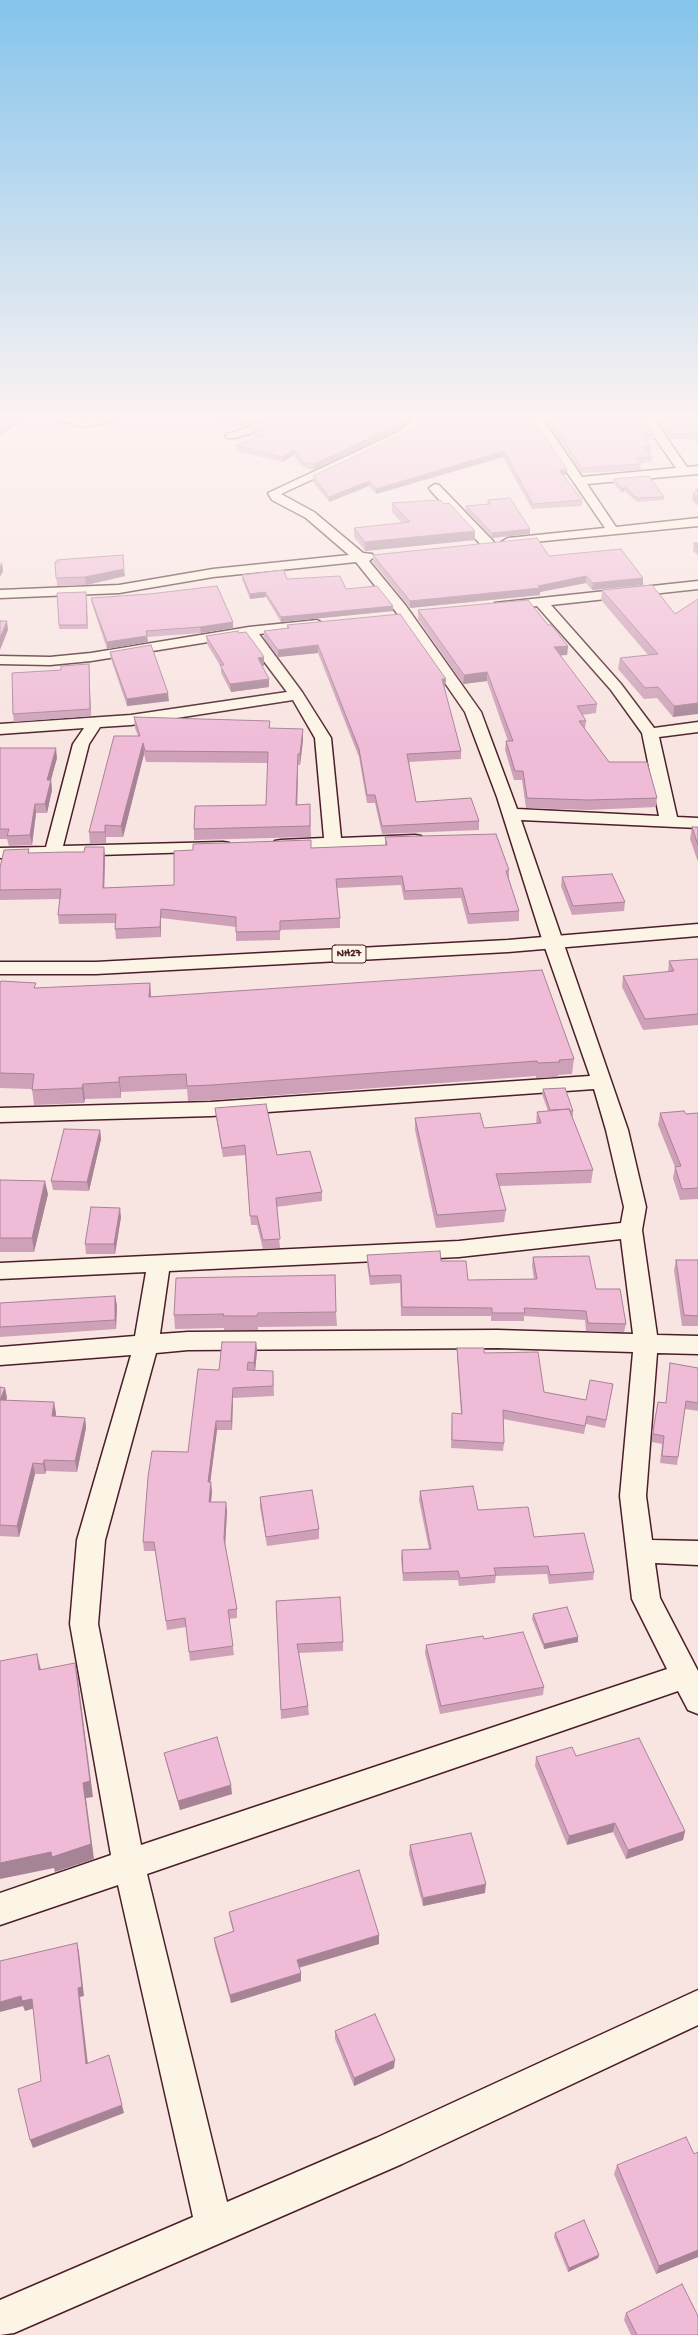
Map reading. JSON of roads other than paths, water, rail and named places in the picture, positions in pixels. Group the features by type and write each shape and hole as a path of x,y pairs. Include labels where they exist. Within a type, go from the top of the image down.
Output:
{"main road":[{"path":"0,1909 129,1865 692,1688 646,1599 633,1496 646,1343 631,1230 635,1207 617,1130 602,1082 552,942 510,835 511,814 473,712 405,615 359,557 324,527"},
{"path":"472,527 488,544"},
{"path":"610,527 613,531"},
{"path":"473,546 651,527"},
{"path":"0,594 120,589 213,573 381,555"},
{"path":"488,607 698,585"},
{"path":"540,602 616,687 650,733 669,821"},
{"path":"0,660 50,662 91,657 249,631 335,622"},
{"path":"249,631 297,695 323,738 333,843"},
{"path":"0,729 131,720 297,695"},
{"path":"53,852 81,744 95,723"},
{"path":"650,733 698,727"},
{"path":"511,814 698,823"},
{"path":"263,845 433,839"},
{"path":"0,853 240,846"},
{"name":"NH27","path":"0,968 96,968 552,942 698,930"},
{"path":"0,1116 211,1109 602,1082"},
{"path":"0,1271 159,1262 459,1249 631,1230"},
{"path":"159,1262 146,1344 91,1540 84,1624 129,1865 214,2226"},
{"path":"0,1356 188,1341 497,1339 698,1344"},
{"path":"640,1551 698,1553"},
{"path":"0,2319 389,2150 698,2008"}]}
